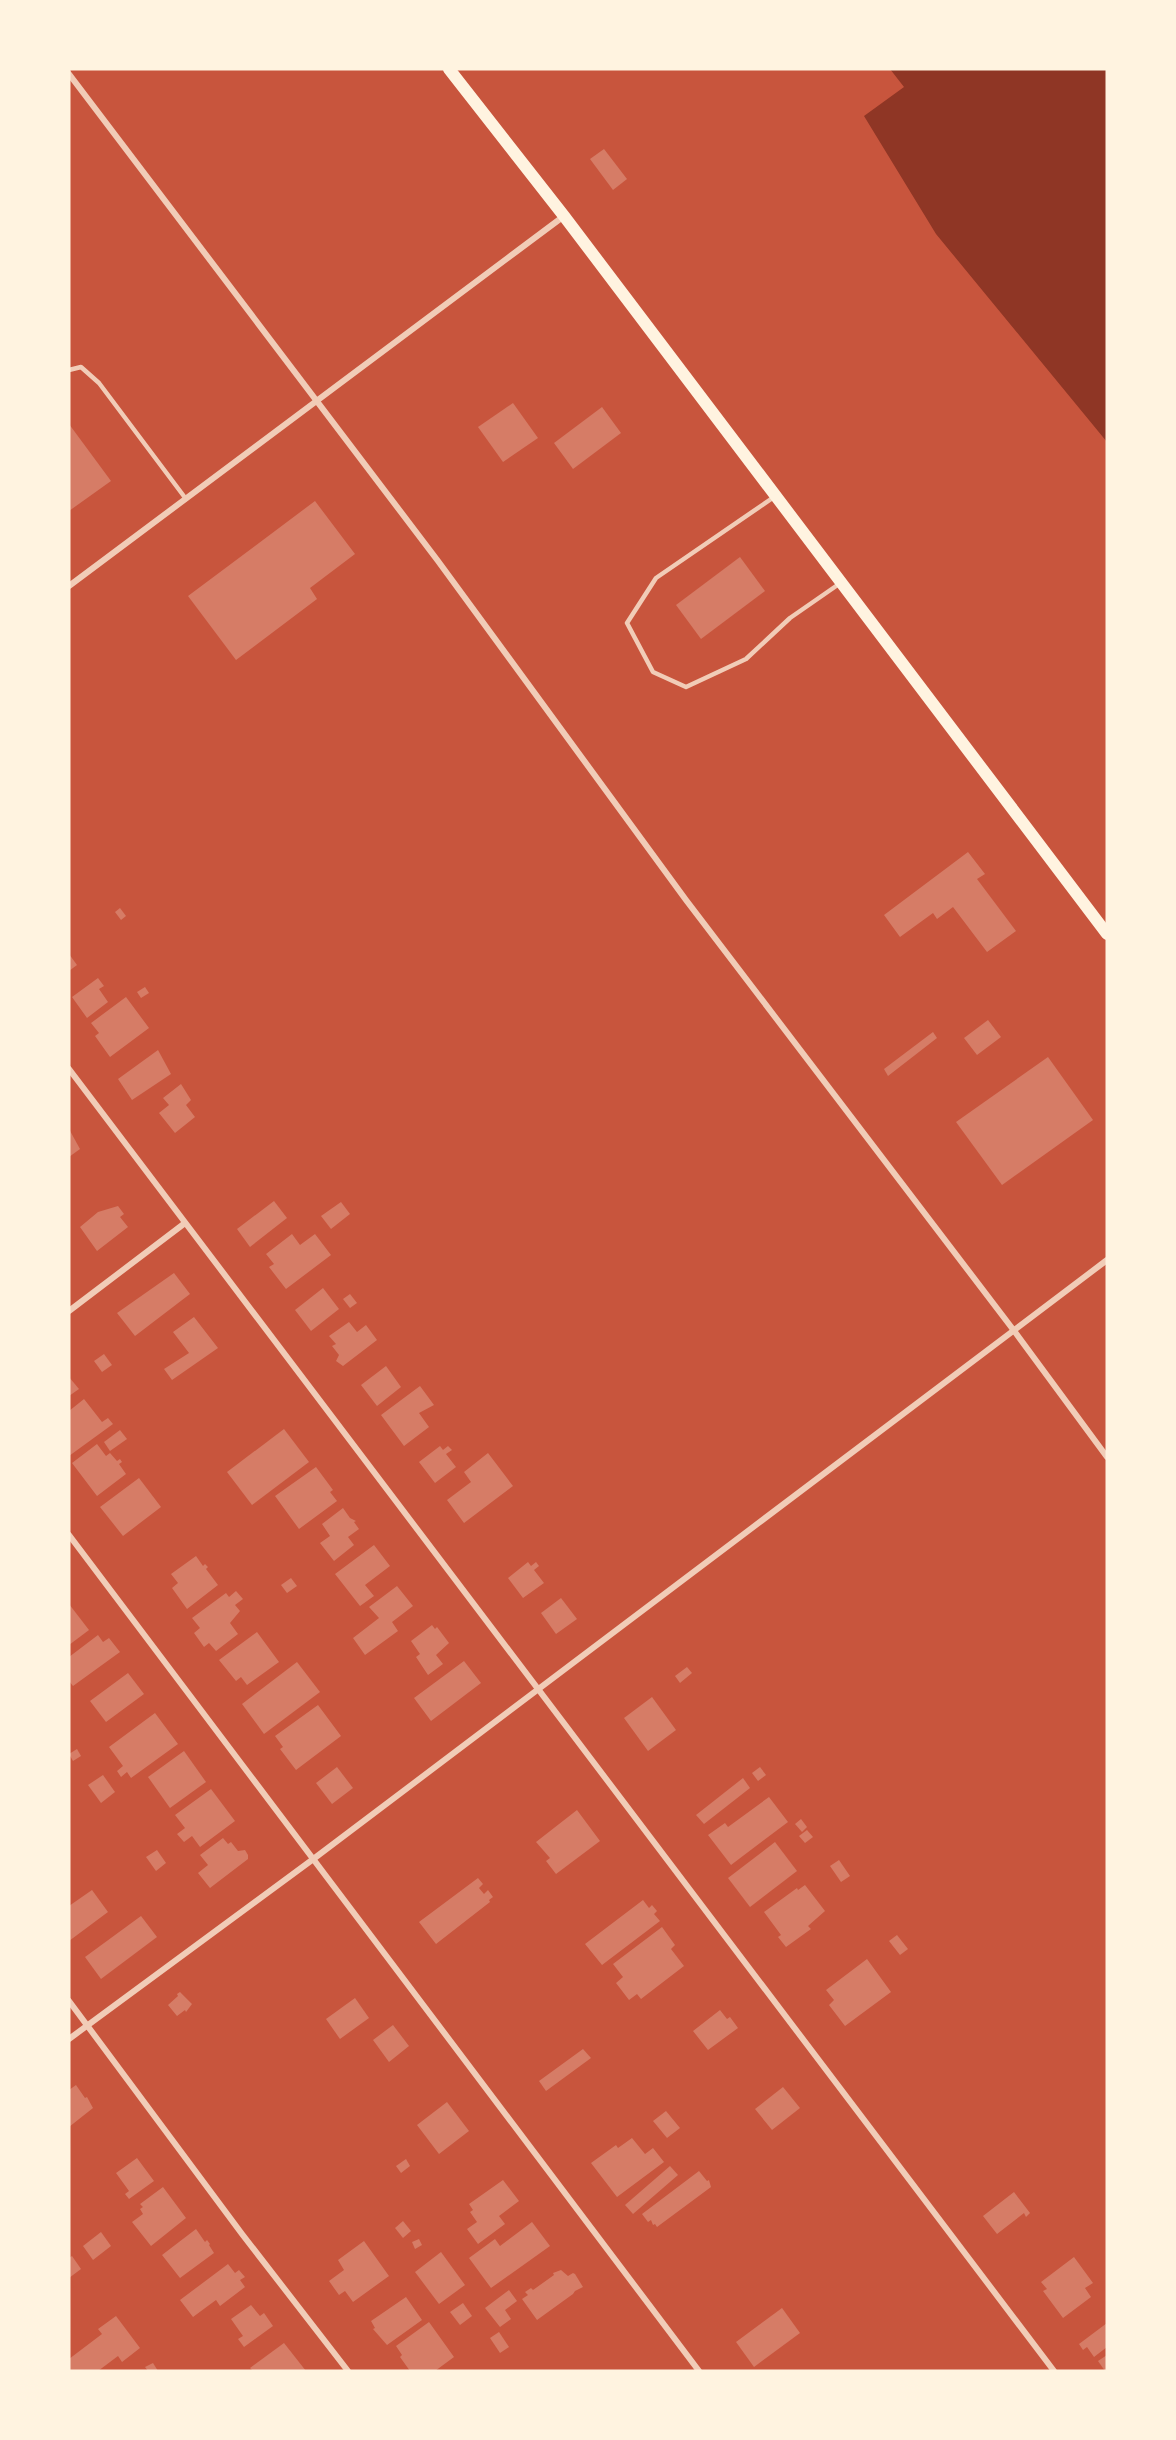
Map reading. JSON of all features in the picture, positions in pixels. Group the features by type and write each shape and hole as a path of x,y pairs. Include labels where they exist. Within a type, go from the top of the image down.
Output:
{"main road":[{"path":"449,69 564,216 1107,933"}],"street":[{"path":"69,74 315,402 438,561 686,900 1015,1332 1107,1457"},
{"path":"69,586 564,216"},
{"path":"69,1069 1054,2371"},
{"path":"69,1311 185,1223"},
{"path":"69,2038 312,1860 536,1689 1015,1332 1107,1260"},
{"path":"69,1535 699,2371"},
{"path":"69,2001 242,2234 348,2371"}],"lane":[{"path":"69,370 81,367 99,384 186,499"},
{"path":"776,496 656,578 627,623 653,672 686,687 746,659 790,618 841,582"}],"shaded area":[{"path":"890,69 1107,69 1107,442 936,234 864,116 904,87"}],"building":[{"path":"604,149 627,179 613,190 590,159"},
{"path":"513,403 538,438 503,462 478,427"},
{"path":"602,407 621,433 573,469 554,443"},
{"path":"69,424 111,481 69,511"},
{"path":"315,501 355,554 310,588 317,599 236,660 188,596"},
{"path":"740,557 765,591 701,639 676,605"},
{"path":"968,852 985,874 977,879 1016,931 987,952 953,907 937,919 933,913 900,937 884,915"},
{"path":"120,908 126,916 121,920 115,912"},
{"path":"69,954 77,965 69,971"},
{"path":"98,978 104,986 99,989 108,1002 87,1018 72,997"},
{"path":"145,987 149,993 141,998 137,992"},
{"path":"126,997 149,1028 110,1057 95,1036 99,1033 91,1023"},
{"path":"988,1020 1001,1037 977,1055 964,1038"},
{"path":"933,1032 937,1038 888,1076 884,1069"},
{"path":"158,1050 171,1074 132,1100 118,1079"},
{"path":"1048,1057 1093,1120 1002,1185 956,1122"},
{"path":"181,1084 191,1100 186,1105 195,1117 175,1133 159,1113 169,1105 163,1098"},
{"path":"69,1129 80,1149 69,1157"},
{"path":"274,1201 287,1218 250,1247 237,1229"},
{"path":"341,1202 350,1214 331,1229 321,1216"},
{"path":"118,1206 124,1214 120,1217 128,1227 97,1251 80,1227 98,1212"},
{"path":"292,1234 300,1245 315,1234 331,1255 286,1289 269,1267 274,1264 266,1254"},
{"path":"174,1273 190,1294 135,1336 117,1313"},
{"path":"323,1288 339,1309 311,1331 295,1310"},
{"path":"350,1294 357,1303 350,1308 343,1299"},
{"path":"194,1317 218,1348 172,1380 164,1369 189,1353 173,1332"},
{"path":"349,1322 357,1332 366,1325 377,1340 343,1366 336,1361 339,1355 332,1346 336,1344 329,1336"},
{"path":"104,1354 112,1365 102,1372 94,1361"},
{"path":"386,1366 401,1387 377,1406 361,1385"},
{"path":"69,1377 79,1389 69,1396"},
{"path":"420,1386 434,1405 419,1413 429,1427 404,1446 381,1415"},
{"path":"84,1399 102,1422 108,1418 113,1424 69,1456 69,1411"},
{"path":"284,1429 309,1462 252,1505 227,1472"},
{"path":"120,1430 127,1439 110,1451 104,1442"},
{"path":"97,1444 106,1456 110,1453 117,1461 120,1459 122,1462 119,1464 126,1474 97,1496 72,1463"},
{"path":"440,1446 443,1450 448,1446 452,1450 446,1454 456,1467 435,1483 419,1462"},
{"path":"488,1453 513,1486 464,1523 447,1500 471,1482 464,1472"},
{"path":"316,1467 333,1490 330,1492 337,1501 299,1529 275,1496"},
{"path":"139,1478 161,1507 123,1536 100,1507"},
{"path":"343,1508 350,1518 356,1521 354,1522 359,1529 348,1537 354,1545 334,1561 320,1543 330,1536 322,1524"},
{"path":"374,1545 390,1566 365,1585 374,1596 360,1606 335,1574"},
{"path":"196,1556 203,1566 205,1564 208,1567 206,1569 218,1585 187,1609 172,1588 178,1583 171,1574"},
{"path":"528,1562 531,1566 536,1562 539,1566 534,1570 544,1583 523,1598 508,1578"},
{"path":"291,1578 297,1586 287,1593 281,1585"},
{"path":"397,1586 413,1606 392,1622 398,1631 365,1655 353,1638 379,1618 369,1607"},
{"path":"236,1591 243,1599 235,1605 240,1611 230,1623 238,1634 216,1651 209,1643 204,1647 194,1633 200,1628 192,1618 226,1593 229,1597"},
{"path":"561,1598 577,1619 556,1634 541,1613"},
{"path":"69,1604 89,1630 69,1645"},
{"path":"432,1625 435,1629 437,1627 449,1643 436,1655 443,1664 428,1675 416,1657 420,1654 411,1641"},
{"path":"257,1632 279,1662 247,1685 241,1677 236,1681 219,1660"},
{"path":"98,1635 103,1642 109,1638 120,1652 73,1686 69,1681 69,1657"},
{"path":"464,1661 481,1683 431,1721 414,1698"},
{"path":"297,1662 320,1692 264,1734 242,1704"},
{"path":"687,1667 692,1673 680,1683 675,1676"},
{"path":"128,1673 144,1694 106,1722 90,1701"},
{"path":"652,1697 676,1730 648,1751 624,1718"},
{"path":"318,1705 341,1736 296,1770 280,1749 283,1747 275,1736"},
{"path":"155,1713 178,1744 131,1778 127,1772 121,1777 117,1771 123,1766 109,1747"},
{"path":"77,1749 81,1756 73,1761 69,1754"},
{"path":"184,1751 206,1782 170,1808 148,1777"},
{"path":"337,1767 353,1788 332,1804 316,1783"},
{"path":"760,1767 766,1775 758,1781 752,1773"},
{"path":"103,1775 115,1792 101,1803 88,1785"},
{"path":"743,1778 750,1788 704,1824 696,1815"},
{"path":"211,1789 235,1821 200,1847 192,1836 184,1842 177,1834 185,1828 175,1815"},
{"path":"769,1797 788,1822 731,1865 708,1835 725,1823 728,1827"},
{"path":"577,1810 600,1841 556,1874 546,1861 550,1858 536,1842"},
{"path":"801,1819 807,1827 802,1832 795,1824"},
{"path":"807,1830 813,1837 805,1843 799,1836"},
{"path":"223,1838 228,1844 231,1842 238,1851 245,1850 248,1859 210,1888 198,1873 208,1865 200,1855"},
{"path":"775,1842 797,1871 750,1907 728,1878"},
{"path":"157,1850 166,1863 156,1871 146,1857"},
{"path":"839,1860 850,1876 841,1882 830,1866"},
{"path":"478,1878 483,1884 479,1888 484,1894 488,1890 493,1897 489,1900 490,1902 436,1944 419,1922"},
{"path":"805,1885 825,1911 808,1926 811,1929 786,1947 778,1937 781,1935 764,1912 797,1888 798,1890"},
{"path":"92,1890 108,1912 69,1941 69,1906"},
{"path":"643,1900 649,1908 652,1905 657,1911 654,1914 660,1921 602,1965 585,1944"},
{"path":"141,1916 157,1937 101,1979 85,1957"},
{"path":"662,1927 675,1945 671,1949 684,1966 641,1999 637,1994 629,2000 616,1983 623,1977 613,1964"},
{"path":"897,1935 908,1949 900,1955 889,1941"},
{"path":"867,1959 891,1992 845,2026 829,2005 834,2000 826,1990"},
{"path":"180,1992 192,2004 186,2012 185,2010 177,2016 168,2005"},
{"path":"355,1998 369,2018 340,2039 326,2019"},
{"path":"720,2010 727,2019 730,2017 738,2028 708,2050 693,2031"},
{"path":"393,2025 409,2046 389,2062 373,2040"},
{"path":"583,2049 591,2058 546,2091 539,2081"},
{"path":"76,2085 93,2108 69,2127 69,2090"},
{"path":"783,2087 800,2108 772,2130 755,2109"},
{"path":"447,2102 469,2131 439,2154 417,2125"},
{"path":"666,2111 680,2128 667,2138 653,2121"},
{"path":"632,2138 645,2154 653,2148 664,2162 617,2197 591,2163 616,2145 618,2148"},
{"path":"137,2158 154,2181 129,2199 125,2194 129,2191 116,2173"},
{"path":"406,2159 410,2166 401,2173 396,2166"},
{"path":"670,2166 678,2175 633,2214 625,2205"},
{"path":"699,2171 707,2181 709,2180 711,2187 657,2227 651,2220 648,2222 642,2214"},
{"path":"503,2180 519,2201 499,2216 505,2224 478,2244 467,2229 477,2222 470,2212 473,2210 469,2204"},
{"path":"163,2187 186,2218 151,2246 132,2222 143,2214 140,2209 143,2207 140,2204"},
{"path":"1014,2192 1030,2213 1026,2217 1024,2213 997,2234 983,2216"},
{"path":"403,2221 411,2231 403,2238 395,2228"},
{"path":"532,2222 550,2246 491,2288 469,2258 495,2239 500,2246"},
{"path":"196,2229 205,2242 207,2240 210,2244 214,2253 180,2278 162,2255"},
{"path":"101,2232 111,2246 93,2260 83,2246"},
{"path":"419,2239 422,2245 415,2249 412,2242"},
{"path":"364,2241 389,2276 353,2302 345,2291 339,2295 329,2281 344,2270 338,2260"},
{"path":"441,2252 465,2285 439,2304 415,2272"},
{"path":"72,2256 81,2269 69,2278 69,2258"},
{"path":"1074,2257 1093,2283 1085,2288 1091,2297 1063,2318 1043,2291 1047,2289 1041,2282"},
{"path":"228,2264 235,2273 239,2270 245,2277 240,2280 245,2287 220,2306 216,2300 193,2317 180,2300"},
{"path":"561,2270 568,2276 575,2274 583,2287 537,2320 522,2299 528,2295 525,2292 531,2288 533,2290 554,2275 553,2273"},
{"path":"509,2290 517,2301 505,2310 511,2319 500,2327 485,2308"},
{"path":"406,2297 422,2320 387,2345 373,2329 375,2328 371,2321"},
{"path":"463,2303 472,2316 460,2325 450,2312"},
{"path":"251,2305 260,2316 264,2313 273,2326 244,2347 238,2339 243,2336 231,2319"},
{"path":"782,2308 800,2333 754,2367 736,2342"},
{"path":"116,2316 140,2348 122,2362 118,2356 98,2371 69,2371 69,2359 102,2334 98,2329"},
{"path":"429,2322 454,2357 435,2371 410,2371 400,2357 402,2355 396,2346"},
{"path":"1107,2323 1107,2347 1094,2357 1087,2347 1083,2350 1079,2344"},
{"path":"499,2332 509,2347 500,2353 490,2338"},
{"path":"284,2343 306,2371 253,2371 250,2368"},
{"path":"1107,2355 1107,2371 1105,2371 1098,2361"},
{"path":"153,2363 158,2371 148,2371 145,2367"}]}
